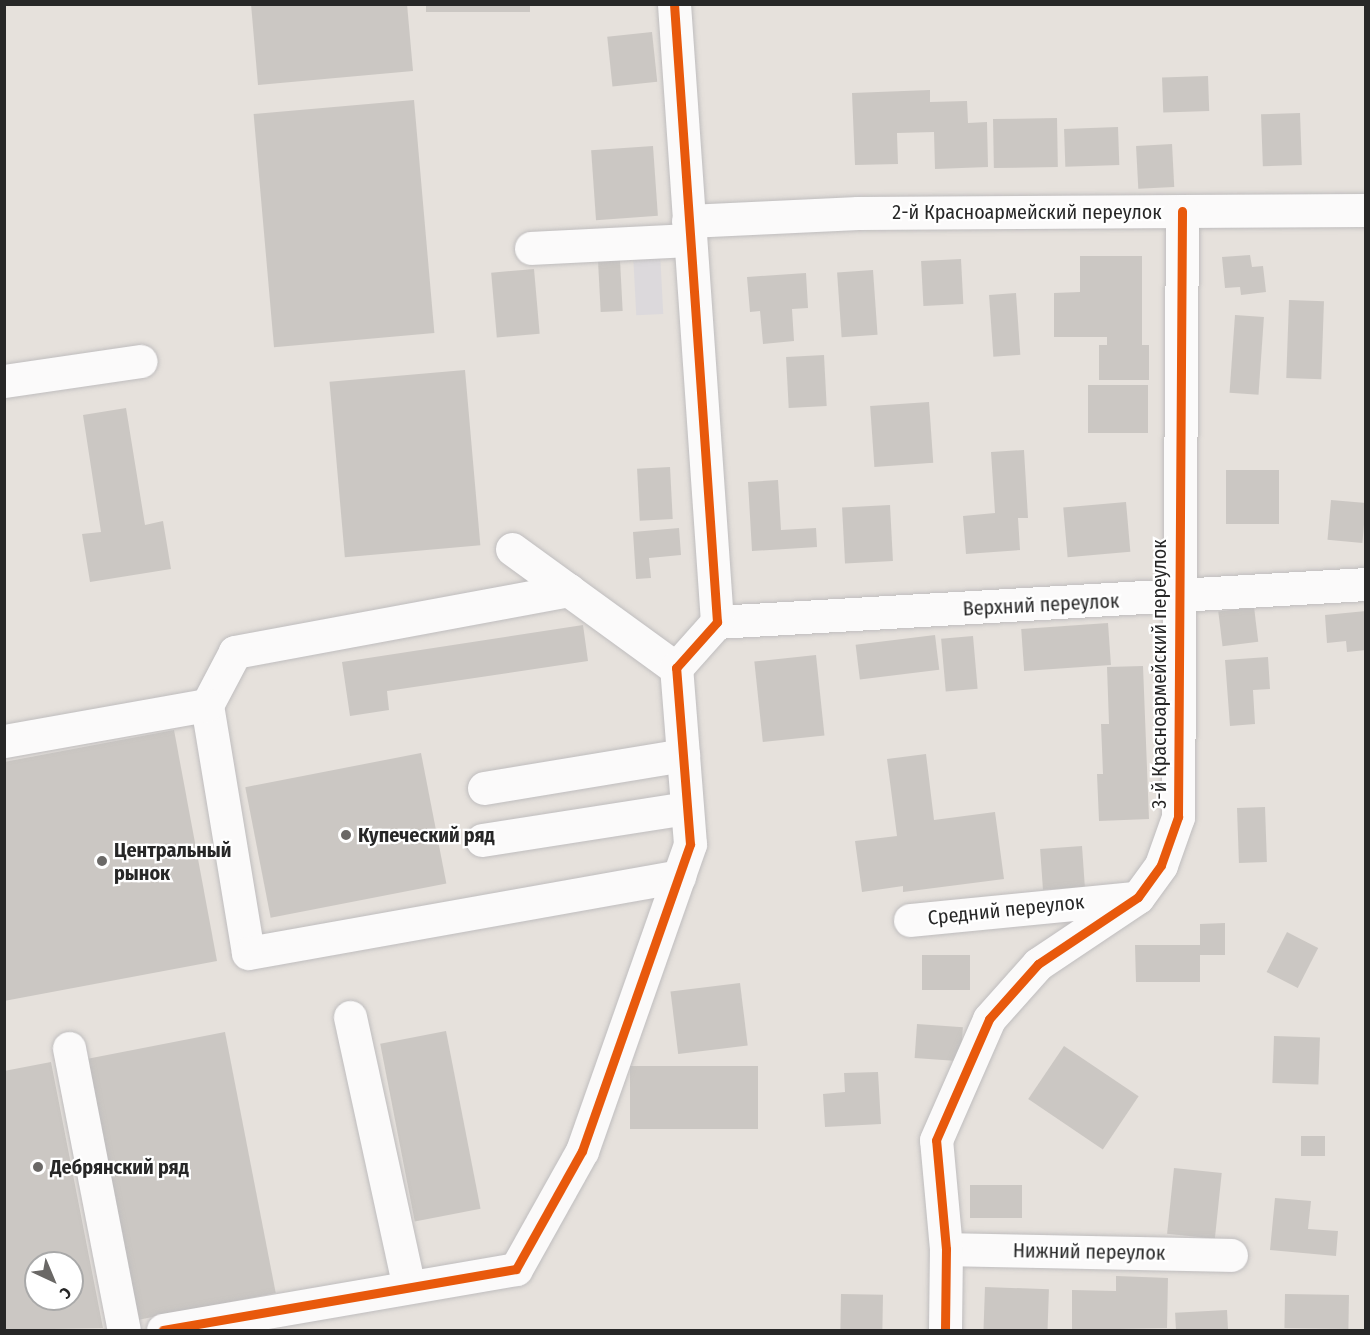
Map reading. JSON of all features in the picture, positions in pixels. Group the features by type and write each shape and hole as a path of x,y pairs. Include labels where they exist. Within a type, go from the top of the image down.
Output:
{"street":[{"path":"163,1330 516,1269 582,1150 690,844 676,668 717,622 674,4"},
{"name":"2-й Красноармейский переулок","path":"531,249 858,213 1365,210"},
{"name":"3-й Красноармейский переулок","path":"945,1330 946,1249 936,1140 989,1019 1038,964 1138,897 1161,865 1178,817 1176,598 1182,211"},
{"path":"4,381 141,361"},
{"path":"512,549 676,668"},
{"name":"Верхний переулок","path":"717,622 1176,598 1365,584"},
{"path":"569,590 235,652 207,705 248,953 679,876"},
{"path":"4,741 207,705"},
{"path":"484,788 683,755"},
{"path":"482,840 687,808"},
{"name":"Средний переулок","path":"910,920 1138,897"},
{"path":"350,1017 407,1279"},
{"path":"69,1048 124,1330"},
{"name":"Нижний переулок","path":"946,1249 1231,1255"}],"shaded area":[{"path":"660,252 663,314 636,315 633,253"}],"building":[{"path":"251,4 407,4 413,71 258,85"},
{"path":"426,4 530,4 530,12 426,12"},
{"path":"652,32 657,82 612,86 607,37"},
{"path":"1208,76 1209,111 1163,113 1162,78"},
{"path":"930,90 930,102 967,101 968,123 987,122 988,167 935,169 934,132 897,133 898,164 855,165 852,93"},
{"path":"414,100 434,333 274,347 254,114"},
{"path":"1300,113 1302,165 1263,166 1261,114"},
{"path":"1057,118 1058,167 994,168 993,119"},
{"path":"1118,127 1119,165 1065,167 1064,129"},
{"path":"1172,144 1174,187 1138,189 1136,146"},
{"path":"653,146 658,216 596,220 591,150"},
{"path":"1250,255 1252,267 1263,266 1266,292 1241,295 1240,287 1225,288 1222,257"},
{"path":"1080,256 1142,256 1142,345 1149,345 1149,380 1099,380 1099,345 1107,345 1107,337 1054,337 1054,293 1080,292"},
{"path":"961,259 963,304 923,306 921,261"},
{"path":"620,260 623,311 601,312 598,261"},
{"path":"534,269 540,334 497,338 491,273"},
{"path":"873,270 878,335 842,337 837,273"},
{"path":"806,273 808,308 792,309 794,341 763,344 760,311 750,312 747,277"},
{"path":"1016,293 1020,355 993,357 989,295"},
{"path":"1289,300 1324,301 1321,379 1286,378"},
{"path":"1235,315 1264,317 1258,395 1230,393"},
{"path":"824,355 827,406 789,408 786,357"},
{"path":"465,370 480,545 345,557 330,382"},
{"path":"1088,385 1148,385 1148,433 1088,433"},
{"path":"929,402 933,463 874,467 870,406"},
{"path":"126,408 145,525 163,521 171,569 90,582 82,534 101,532 83,415"},
{"path":"1024,450 1028,518 1018,518 1020,550 966,554 963,516 995,513 991,452"},
{"path":"670,467 673,519 640,521 637,469"},
{"path":"1226,470 1279,470 1279,524 1226,524"},
{"path":"778,480 781,530 816,528 817,547 752,551 748,482"},
{"path":"1331,500 1366,503 1362,543 1328,540"},
{"path":"1126,502 1130,552 1068,557 1063,507"},
{"path":"890,505 893,561 845,563 842,508"},
{"path":"679,528 681,555 649,558 651,578 636,579 633,532"},
{"path":"1254,607 1258,642 1223,646 1218,611"},
{"path":"1366,611 1366,650 1347,652 1346,641 1327,643 1325,615"},
{"path":"1108,623 1111,665 1024,671 1021,629"},
{"path":"583,625 588,661 387,691 389,710 350,716 342,662"},
{"path":"935,635 939,670 860,679 856,645"},
{"path":"973,636 978,689 946,692 941,639"},
{"path":"816,655 824,736 763,742 754,661"},
{"path":"1268,657 1270,689 1253,690 1255,724 1230,726 1225,660"},
{"path":"1143,666 1149,819 1099,821 1097,774 1103,774 1101,724 1109,724 1107,667"},
{"name":"Центральный рынок","path":"174,730 217,961 4,1001 4,762"},
{"name":"Купеческий ряд","path":"421,753 446,884 271,918 245,787"},
{"path":"926,754 934,820 995,812 1004,879 903,892 903,886 862,892 855,841 897,836 887,759"},
{"path":"1265,807 1267,862 1239,863 1237,808"},
{"path":"1082,846 1085,887 1043,890 1040,849"},
{"path":"1225,923 1225,955 1200,955 1200,982 1136,982 1135,945 1200,945 1200,924"},
{"path":"1287,932 1318,948 1298,988 1267,972"},
{"path":"922,955 970,955 970,990 922,990"},
{"path":"740,983 748,1046 678,1054 671,992"},
{"path":"917,1024 963,1027 961,1061 915,1058"},
{"path":"446,1031 481,1209 415,1221 380,1044"},
{"path":"225,1032 276,1293 137,1320 87,1059"},
{"path":"1274,1036 1320,1038 1318,1085 1272,1083"},
{"path":"1064,1046 1139,1096 1103,1149 1028,1099"},
{"name":"Дебрянский ряд","path":"51,1062 103,1328 4,1330 4,1071"},
{"path":"630,1066 758,1066 758,1129 630,1129"},
{"path":"878,1072 881,1124 825,1127 823,1094 845,1092 844,1073"},
{"path":"1301,1136 1325,1136 1325,1156 1301,1156"},
{"path":"1174,1168 1222,1173 1215,1239 1167,1234"},
{"path":"970,1185 1022,1185 1022,1218 970,1218"},
{"path":"1275,1198 1311,1201 1308,1229 1338,1231 1336,1256 1270,1250"},
{"path":"1116,1276 1168,1278 1167,1328 1072,1330 1072,1290 1116,1291"},
{"path":"985,1287 1049,1289 1048,1330 983,1330"},
{"path":"841,1294 883,1295 882,1330 840,1330"},
{"path":"1285,1294 1349,1295 1348,1329 1284,1328"},
{"path":"1227,1310 1228,1330 1176,1330 1175,1313"}],"cycle path":[{"path":"163,1330 516,1269 582,1151 690,844 676,668 717,622 674,4"},
{"path":"945,1330 946,1249 936,1140 989,1019 1038,964 1138,897 1161,865 1178,817 1182,211"}],"place":[{"name":"Купеческий ряд","path":"346,835"},
{"name":"Центральный рынок","path":"102,861"},
{"name":"Дебрянский ряд","path":"38,1167"}]}
